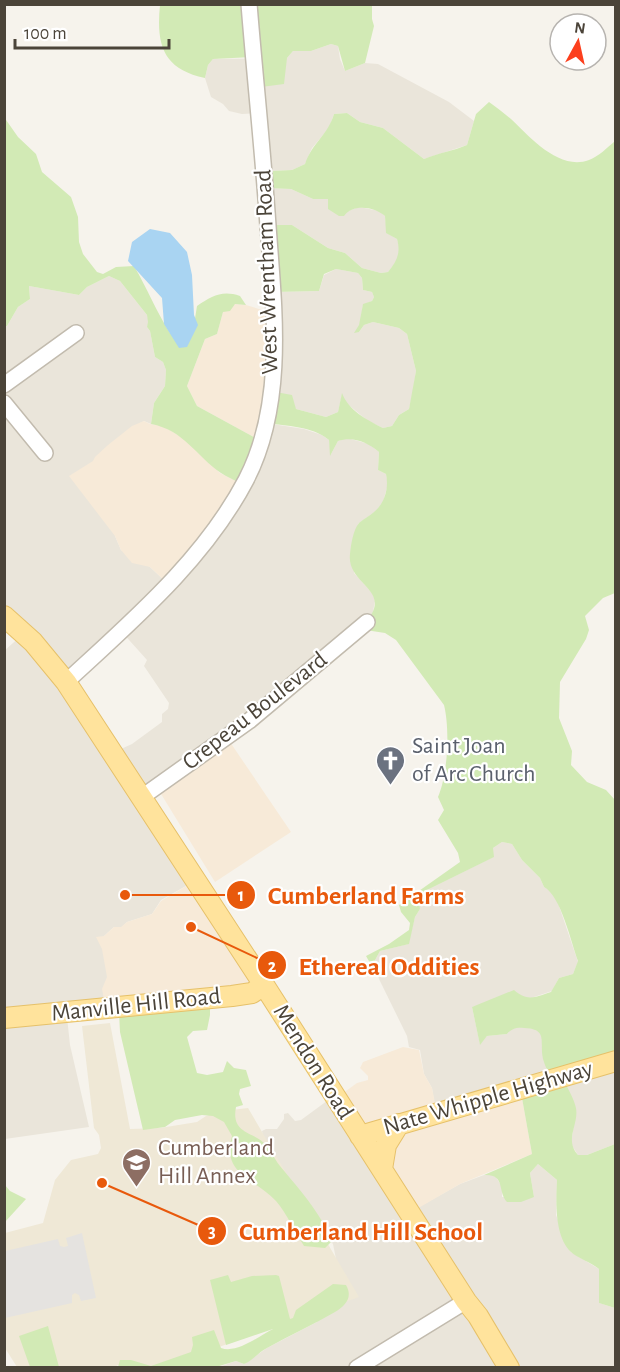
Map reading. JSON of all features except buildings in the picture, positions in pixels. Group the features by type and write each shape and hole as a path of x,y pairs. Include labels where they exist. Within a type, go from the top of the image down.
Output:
{"main road":[{"name":"Mendon Road","path":"4,616 33,642 66,682 264,985 466,1301 478,1316 509,1368"},
{"name":"Manville Hill Road","path":"4,1018 232,996 252,993 264,985"},
{"name":"Nate Whipple Highway","path":"360,1136 615,1061"},
{"path":"382,1169 386,1145 399,1124"}],"street":[{"name":"West Wrentham Road","path":"66,682 131,622 201,548 234,502 258,453 269,404 274,351 273,293 249,4"},
{"path":"4,385 76,333"},
{"path":"4,403 45,453"},
{"name":"Crepeau Boulevard","path":"142,797 249,721 367,622"},
{"path":"357,1368 466,1301"}],"shaded area":[{"path":"331,44 338,46 345,71 365,63 378,64 449,102 474,121 467,145 424,159 383,128 360,122 347,113 334,114 329,128 312,148 305,164 292,170 271,171 258,113 242,114 229,111 223,104 211,97 205,78 208,65 213,59 287,58 293,51 311,51"},
{"path":"266,188 291,189 313,199 328,199 348,211 359,207 380,211 385,216 387,233 397,239 400,249 397,261 388,272 381,273 362,268 345,253 328,248 292,225 269,225"},
{"path":"336,269 358,273 362,278 363,290 372,292 374,297 372,301 363,305 359,332 364,325 373,322 399,328 407,334 416,371 413,392 409,409 399,415 392,426 383,428 368,421 345,402 342,395 338,412 326,417 296,409 270,391 274,292 319,291 324,275"},
{"path":"109,276 120,281 147,315 149,322 147,327 150,331 155,357 163,362 166,370 165,386 154,403 151,424 144,421 137,425 115,536 121,550 150,567 167,583 266,423 304,429 322,435 329,440 331,454 338,441 347,438 369,444 379,452 378,470 386,474 388,484 383,502 376,511 358,524 354,573 373,594 375,601 372,617 142,800 193,882 161,900 152,914 127,922 122,927 114,927 104,936 123,979 106,1011 67,1017 70,1045 89,1127 5,1139 4,651 22,635 5,618 4,326 7,326 18,307 30,299 29,286 79,295 87,287","holes":["121,631 147,660 144,666 169,703 168,709 162,714 162,722 132,744 112,753 66,682"]},
{"path":"235,304 272,313 259,440 197,406 187,386 205,339 217,334 223,312"},
{"path":"144,421 163,426 186,440 220,473 242,484 167,583 150,567 132,563 121,550 115,536 69,476 93,461 108,445 132,426"},
{"path":"230,742 291,832 215,882 158,789"},
{"path":"502,842 512,844 522,860 557,900 578,962 573,974 559,978 552,991 531,998 522,997 472,1007 480,1044 487,1036 507,1034 511,1029 521,1027 536,1029 541,1033 543,1057 552,1082 436,1113 432,1088 424,1074 420,1050 409,1047 407,1036 379,979 374,962 380,951 408,944 415,917 420,909 419,902 423,892 493,857 493,848"},
{"path":"193,882 263,990 106,1011 102,989 107,977 102,949 96,937 104,936 114,927 121,927 127,922 152,914 161,901"},
{"path":"110,1023 130,1129 160,1128 197,1122 206,1116 223,1111 248,1108 359,1297 163,1367 118,1365 113,1368 17,1367 5,1348 5,1233 43,1223 55,1180 71,1160 98,1154 101,1148 99,1135 94,1128 82,1026"},
{"path":"403,1047 419,1050 424,1074 432,1088 437,1113 522,1098 532,1154 460,1184 408,1214 335,1099 357,1083 368,1080 368,1076 360,1068 363,1062"},
{"path":"615,1063 615,1144 587,1155 578,1155 571,1144 576,1109 564,1080"},
{"path":"331,1098 408,1213 460,1184 484,1175 496,1177 502,1187 502,1197 534,1197 530,1173 538,1164 557,1180 556,1215 571,1252 599,1269 599,1303 615,1308 615,1367 216,1368 236,1361 244,1364 267,1348 317,1322 336,1259 333,1244 326,1236 325,1225 264,1142 262,1131 277,1129 284,1119 284,1114 288,1113 295,1121 301,1120"},
{"path":"82,1233 96,1298 81,1301 79,1295 75,1293 72,1295 72,1303 5,1318 5,1251 58,1239 60,1246 64,1247 68,1246 66,1238"}],"green space":[{"path":"372,4 374,26 365,63 345,71 338,46 331,44 311,51 293,51 287,58 284,84 261,87 252,57 213,59 208,65 205,78 191,74 171,61 165,53 159,32 160,5"},
{"path":"489,102 536,143 556,157 567,161 589,160 615,141 615,593 603,598 585,616 589,630 586,639 560,682 559,718 572,751 571,765 587,782 606,790 615,800 615,1063 564,1080 576,1108 572,1143 578,1155 587,1155 615,1144 615,1308 599,1303 599,1269 576,1256 565,1245 557,1218 557,1180 538,1164 530,1173 534,1197 521,1202 507,1202 498,1180 491,1175 484,1175 532,1154 522,1098 552,1082 543,1059 541,1038 537,1031 515,1028 507,1034 487,1036 480,1045 472,1007 514,990 528,997 551,992 559,978 573,974 578,961 556,900 544,887 540,878 522,860 512,844 502,842 493,848 494,857 423,892 409,944 380,951 374,962 378,977 366,956 409,930 410,923 401,912 399,905 460,862 458,853 438,820 444,810 438,797 446,764 446,715 444,705 396,640 385,633 359,629 371,616 375,605 374,597 351,565 350,554 357,526 378,508 385,495 387,479 386,474 378,470 379,452 370,445 349,439 338,441 330,456 329,440 322,435 299,427 266,423 270,391 292,395 296,409 326,417 338,412 342,393 349,405 365,418 383,428 392,426 399,415 409,409 416,371 407,334 399,328 373,322 364,325 359,332 354,333 359,325 363,304 372,301 374,297 372,292 363,290 362,278 358,273 336,269 324,274 319,291 274,292 269,225 292,225 328,248 345,253 362,268 381,273 388,272 391,268 399,249 397,239 386,233 385,216 381,213 358,208 344,216 339,216 328,209 328,199 313,199 291,189 266,188 271,171 292,170 305,164 328,128 334,114 347,113 360,122 383,128 424,159 467,145 476,114"},
{"path":"4,117 18,137 36,154 42,172 71,197 78,217 79,242 83,254 97,272 103,274 116,267 134,266 170,333 193,331 197,306 217,295 240,296 246,305 235,304 230,311 223,312 217,334 205,339 187,386 197,406 259,440 238,482 212,466 189,444 172,432 151,424 154,403 165,386 166,370 163,362 155,357 150,331 147,327 147,315 120,281 109,276 87,287 79,295 29,286 30,299 18,307 5,326"},
{"path":"210,1004 207,1030 193,1031 187,1037 197,1073 207,1075 223,1072 227,1061 234,1068 246,1070 251,1086 240,1089 239,1094 243,1105 236,1107 236,1122 239,1127 266,1145 312,1206 324,1224 331,1242 325,1248 304,1246 276,1201 236,1168 231,1159 232,1136 224,1122 213,1116 202,1115 175,1120 165,1127 143,1130 120,1032 119,1012"},
{"path":"5,1185 10,1191 26,1199 5,1222"},
{"path":"228,1275 231,1282 252,1276 279,1276 290,1319 293,1318 296,1310 333,1284 346,1285 349,1293 345,1304 335,1312 267,1348 244,1364 236,1361 216,1367 118,1367 120,1360 131,1360 151,1366 191,1352 192,1337 214,1330 221,1348 234,1349 273,1329 226,1345 210,1280"},
{"path":"48,1326 59,1367 30,1367 19,1336"}],"water":[{"path":"150,229 170,233 187,252 192,275 194,315 198,325 187,347 179,348 164,324 162,298 128,261 132,242"}],"place":[{"name":"Saint Joan of Arc Church","path":"391,786"},
{"name":"Cumberland Farms","path":"125,895"},
{"name":"Ethereal Oddities","path":"191,927"},
{"name":"Cumberland Hill School","path":"102,1183"},
{"name":"Cumberland Hill Annex","path":"137,1188"}]}
